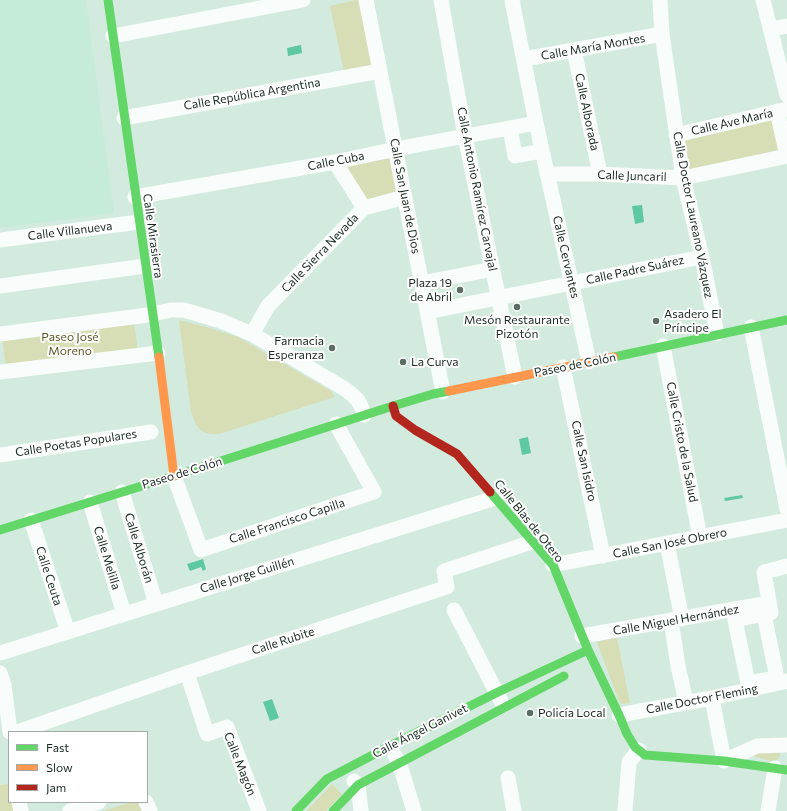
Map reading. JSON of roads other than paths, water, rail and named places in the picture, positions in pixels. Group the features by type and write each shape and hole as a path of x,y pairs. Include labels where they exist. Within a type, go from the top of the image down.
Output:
{"street":[{"name":"Calle Mirasierra","path":"108,0 153,314 174,476"},
{"path":"113,36 303,0"},
{"name":"Calle San Juan de Dios","path":"366,0 443,392"},
{"name":"Calle Antonio Ramírez Carvajal","path":"441,0 465,136 515,376"},
{"name":"Calle Cervantes","path":"512,0 542,151 589,362"},
{"name":"Calle Doctor Laureano Vázquez","path":"660,0 662,34 683,178 702,256 717,334"},
{"path":"763,0 787,95"},
{"path":"771,30 787,26"},
{"name":"Calle María Montes","path":"524,60 662,34"},
{"name":"Calle Alborada","path":"574,50 600,174"},
{"name":"Calle República Argentina","path":"124,118 380,71"},
{"path":"782,110 787,156"},
{"name":"Calle Ave María","path":"676,135 782,110"},
{"name":"Calle Cuba","path":"136,197 335,162 536,122"},
{"path":"510,128 515,156 542,151"},
{"name":"Calle Juncaril","path":"548,174 600,174 683,178 787,156"},
{"path":"335,162 364,208"},
{"name":"Calle Sierra Nevada","path":"252,334 268,306 364,208 405,197"},
{"name":"Calle Villanueva","path":"0,240 139,222"},
{"name":"Calle Padre Suárez","path":"498,298 702,256"},
{"path":"0,286 145,266"},
{"path":"422,283 493,269"},
{"path":"427,312 498,298"},
{"path":"0,334 153,314 171,310 184,310 221,321 252,334 345,389 362,405 364,415"},
{"name":"Paseo de Colón","path":"0,530 392,406 443,392 787,320"},
{"path":"751,328 787,509"},
{"name":"Calle Cristo de la Salud","path":"663,346 700,537"},
{"path":"0,372 158,353"},
{"name":"Calle San Isidro","path":"563,367 603,556"},
{"name":"Calle Blas de Otero","path":"392,406 396,416 415,430 457,454 553,565 588,650 590,662 619,715 627,734 635,747 639,750"},
{"name":"Calle Francisco Capilla","path":"174,476 201,550 374,492 336,424"},
{"name":"Calle Poetas Populares","path":"0,455 151,432"},
{"name":"Calle Alborán","path":"122,492 156,604"},
{"name":"Calle Jorge Guillén","path":"0,653 495,498"},
{"name":"Calle Melilla","path":"90,502 124,614"},
{"name":"Calle Ceuta","path":"31,520 68,632"},
{"name":"Calle San José Obrero","path":"553,565 787,520"},
{"name":"Calle Rubite","path":"19,731 187,673 447,587 444,571 532,542"},
{"path":"667,544 676,619 678,666 686,702"},
{"path":"786,685 764,572 787,566"},
{"name":"Calle Miguel Hernández","path":"582,636 769,603"},
{"path":"454,610 504,708"},
{"path":"726,611 744,688"},
{"name":"Calle Ángel Ganivet","path":"296,811 327,779 496,692 588,650"},
{"name":"Calle Ángel Ganivet","path":"333,811 358,785 573,671"},
{"path":"0,673 4,685 10,731"},
{"name":"Calle Magón","path":"187,673 207,734 227,727 258,811"},
{"name":"Calle Doctor Fleming","path":"619,715 712,698 744,688 786,685"},
{"path":"712,698 724,761"},
{"path":"724,761 757,746 787,745"},
{"path":"388,747 399,762 414,811"},
{"path":"625,811 629,762 639,750 646,755 724,761 781,769 768,811"},
{"path":"343,771 358,785 361,811"},
{"path":"508,778 514,811"},
{"path":"70,811 92,806"}],"place":[{"name":"Plaza 19 de Abril","path":"460,290"},
{"name":"Mesón Restaurante Pizotón","path":"517,307"},
{"name":"Asadero El Príncipe","path":"656,321"},
{"name":"Farmacia Esperanza","path":"332,348"},
{"name":"La Curva","path":"403,362"},
{"name":"Policía Local","path":"530,713"}],"park label":[{"name":"Paseo José Moreno","path":"70,344"}]}
